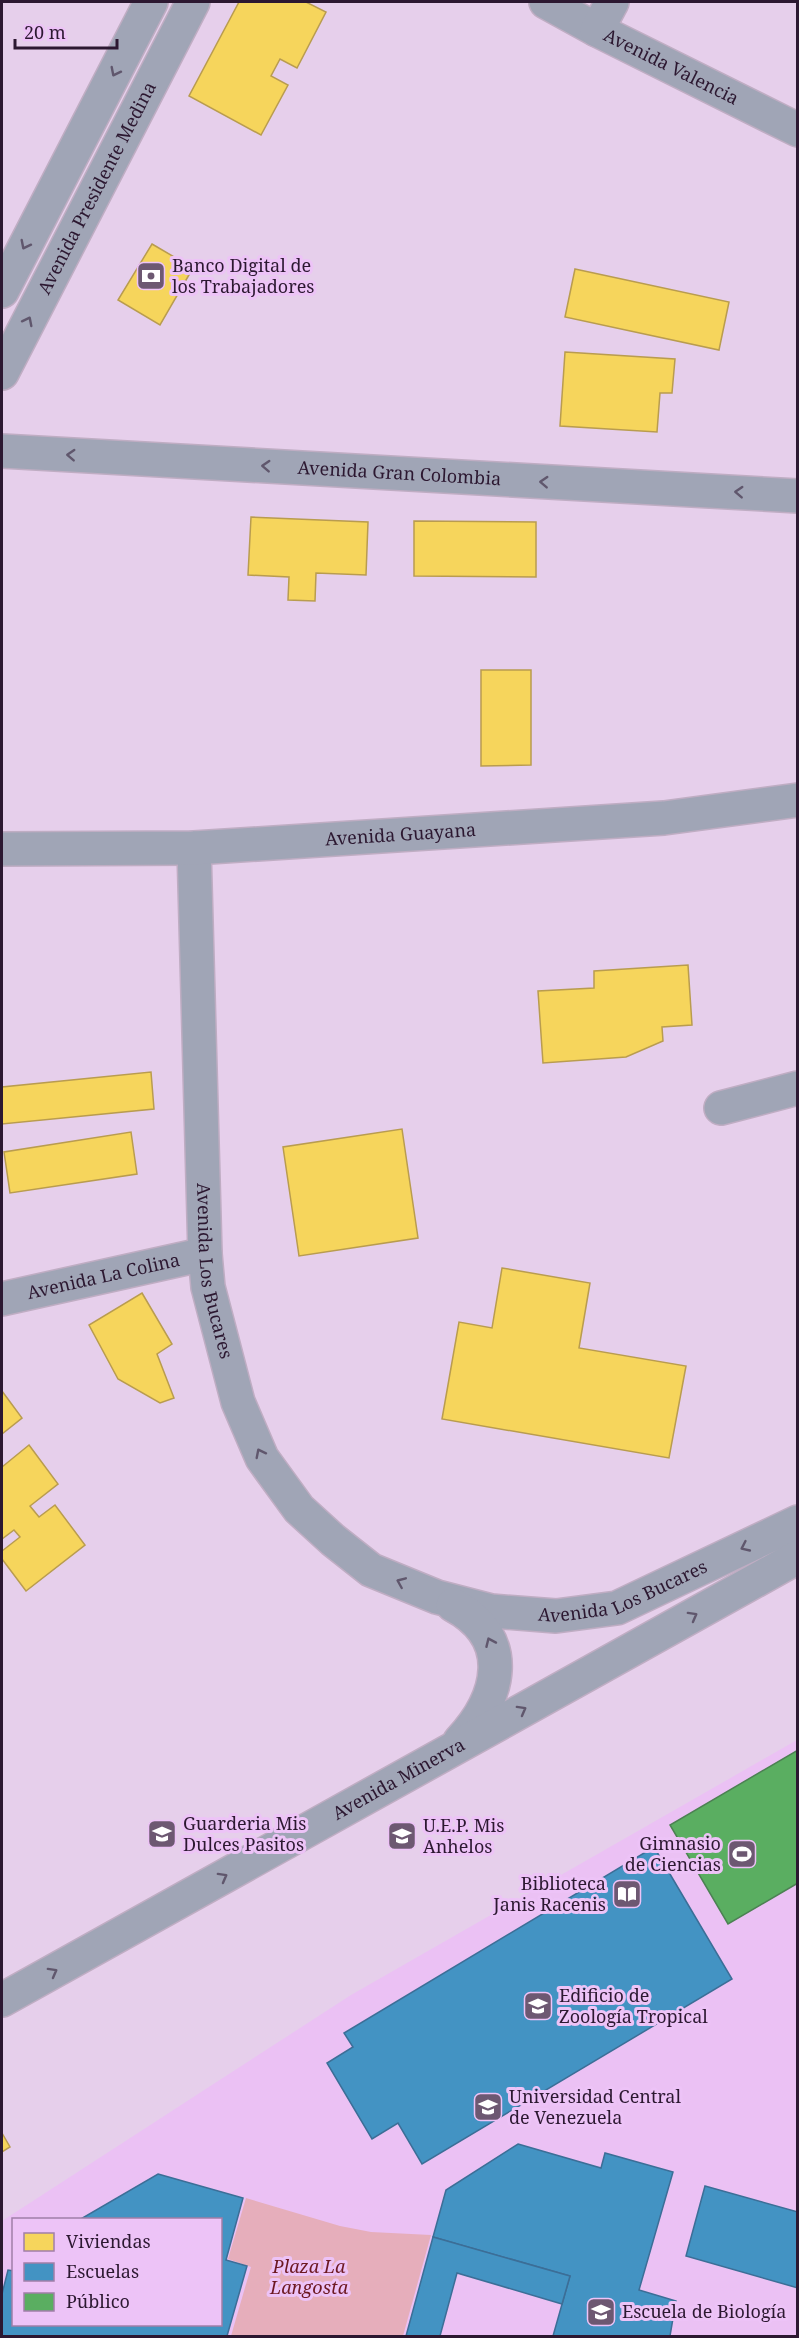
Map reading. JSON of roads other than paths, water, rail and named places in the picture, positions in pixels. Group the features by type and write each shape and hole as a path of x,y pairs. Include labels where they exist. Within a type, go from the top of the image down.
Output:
{"street":[{"name":"Avenida Presidente Medina","path":"2,291 151,2"},
{"name":"Avenida Presidente Medina","path":"2,373 193,2"},
{"name":"Avenida Valencia","path":"546,2 597,30 798,130"},
{"path":"597,30 612,2"},
{"name":"Avenida Gran Colombia","path":"2,452 798,496"},
{"name":"Avenida Guayana","path":"2,849 194,848 664,818 798,800"},
{"name":"Avenida Los Bucares","path":"194,848 205,1254 208,1287 238,1402 262,1458 299,1509 371,1570 437,1597 464,1611 480,1625 492,1641 496,1662 496,1680 490,1698 471,1730 453,1749"},
{"path":"721,1108 798,1088"},
{"name":"Avenida La Colina","path":"2,1299 205,1254"},
{"name":"Avenida Los Bucares","path":"437,1597 491,1611 556,1616 617,1608 798,1522"},
{"name":"Avenida Minerva","path":"2,2000 798,1557"}],"place":[{"name":"Banco Digital de los Trabajadores","path":"151,276"},
{"name":"Guarderia Mis Dulces Pasitos","path":"162,1834"},
{"name":"U.E.P. Mis Anhelos","path":"402,1836"},
{"name":"Gimnasio de Ciencias","path":"742,1854"},
{"name":"Biblioteca Janis Racenis","path":"627,1894"},
{"name":"Edificio de Zoología Tropical","path":"538,2006"},
{"name":"Universidad Central de Venezuela","path":"488,2107"},
{"name":"Escuela de Biología","path":"601,2312"}],"park label":[{"name":"Plaza La Langosta","path":"309,2277"}]}
